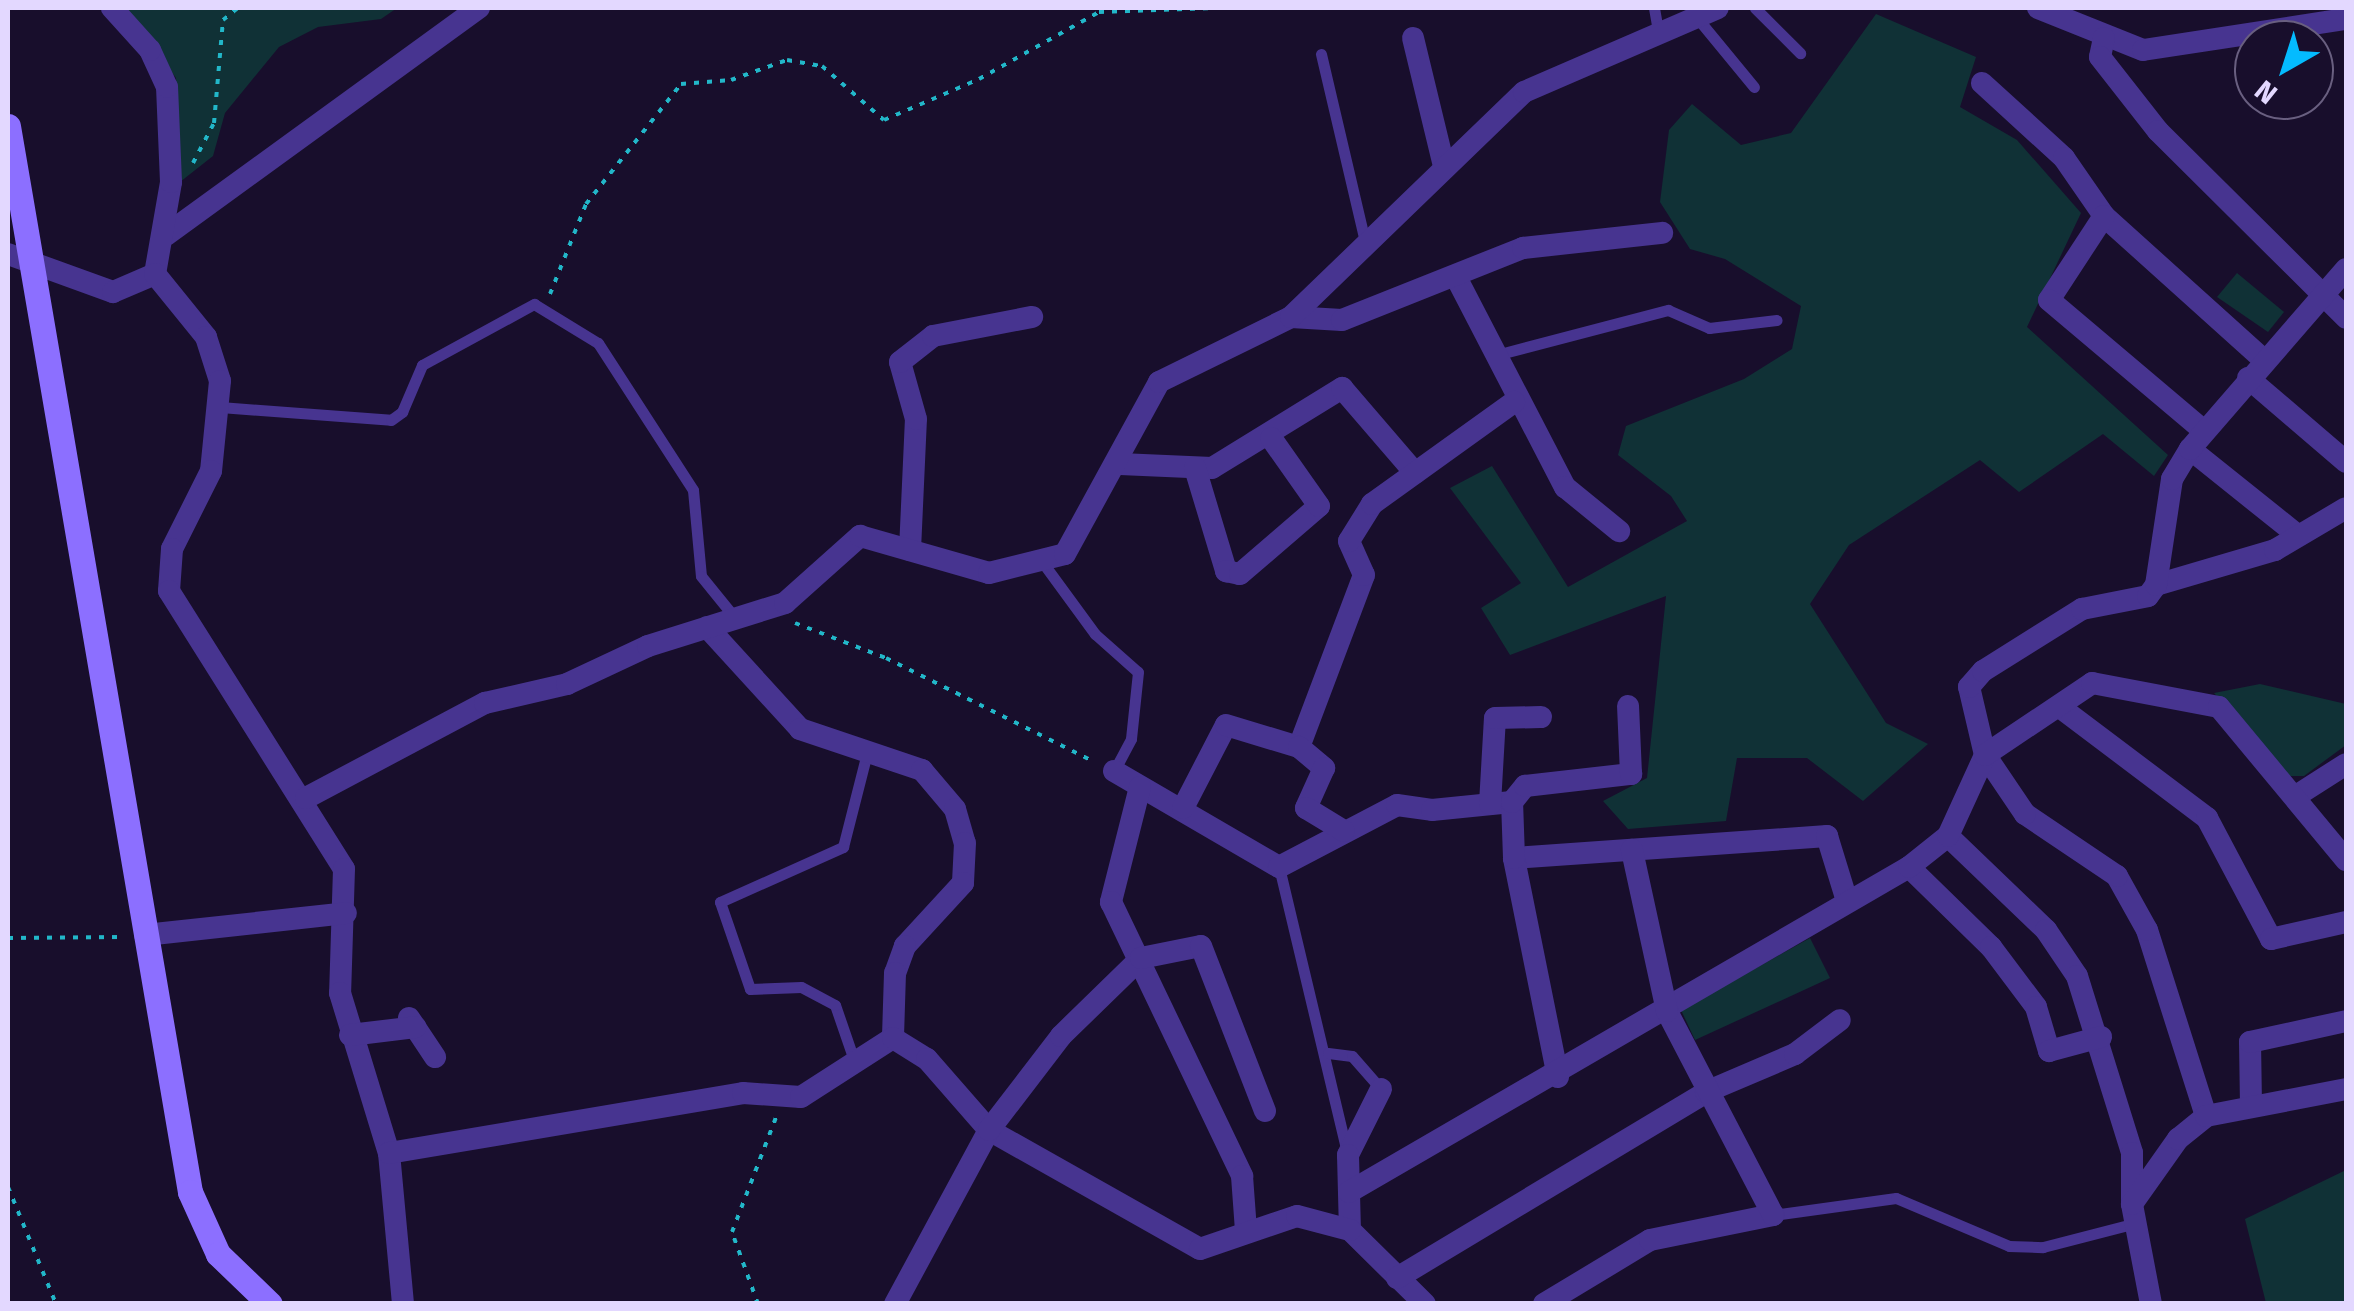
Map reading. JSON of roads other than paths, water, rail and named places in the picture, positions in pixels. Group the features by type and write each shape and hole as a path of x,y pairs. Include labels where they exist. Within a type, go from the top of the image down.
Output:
{"street":[{"path":"112,8 160,69 171,182 166,235 156,274"},
{"path":"166,235 479,8"},
{"path":"2038,8 2104,38 2143,50 2346,18"},
{"path":"306,798 486,703 568,684 706,627 763,611 800,592 847,541 860,536 989,573 1043,563 1080,536 1159,382 1290,318 1443,162 1524,92 1708,13"},
{"path":"1413,38 1443,162"},
{"path":"2104,38 2100,58 2158,131 2346,318"},
{"path":"1982,83 2064,158 2104,216 2346,462"},
{"path":"8,126 19,258 190,1192 218,1254 259,1301"},
{"path":"2104,216 2049,300 2296,534"},
{"path":"1290,318 1342,320 1523,248 1662,233"},
{"path":"19,258 113,292 156,274"},
{"path":"2206,1116 2179,1014 2118,876 2025,814 1985,755 1969,687 1982,670 2082,609 2148,596 2156,586 2172,478 2196,439 2346,269"},
{"path":"156,274 206,337 220,407 211,472 172,549 169,591 274,762 306,798 344,869 346,914 340,993 390,1152 404,1304"},
{"path":"1456,277 1514,402 1565,487 1620,531"},
{"path":"910,550 916,419 900,362 933,336 1032,317"},
{"path":"1120,464 1195,468 1270,438 1342,388 1415,472"},
{"path":"1299,747 1364,574 1348,541 1372,504 1514,402"},
{"path":"1195,468 1226,571 1240,574 1319,506 1270,438"},
{"path":"2156,586 2275,550 2296,534 2346,508"},
{"path":"706,627 800,729 922,770 942,786 965,843 963,883 905,946 895,973 893,1038"},
{"path":"1350,1192 1558,1077 1909,867 1948,836 1985,755 2092,684 2219,707 2346,860"},
{"path":"1114,772 1183,808 1278,866 1397,805 1501,803 1525,786 1631,774 1628,706"},
{"path":"2061,708 2207,818 2272,938 2346,922"},
{"path":"1542,716 1495,718 1501,803 1558,1077"},
{"path":"1183,808 1226,725 1299,747 1324,768 1306,808 1344,831"},
{"path":"2296,796 2346,764"},
{"path":"1140,787 1112,902 1242,1176 1246,1231"},
{"path":"1514,858 1827,836 1848,902"},
{"path":"1948,836 2046,930 2077,976 2101,1037 2132,1154 2132,1214 2151,1304"},
{"path":"1544,1304 1650,1240 1773,1215 1667,1011 1632,850"},
{"path":"1909,867 1990,946 2036,1006 2049,1051 2101,1037"},
{"path":"145,935 346,914"},
{"path":"895,1304 989,1130 1061,1036 1141,958 1201,946 1265,1110"},
{"path":"350,1034 411,1020 434,1056"},
{"path":"1397,1278 1706,1092 1795,1054 1840,1020"},
{"path":"2251,1104 2250,1042 2346,1022"},
{"path":"390,1152 742,1093 801,1097 893,1038"},
{"path":"893,1038 927,1059 989,1130 1200,1249 1297,1216 1350,1230 1425,1304"},
{"path":"1350,1230 1348,1155 1381,1088"},
{"path":"2132,1214 2156,1164 2206,1116 2346,1088"}],"lane":[{"path":"1654,8 1659,37"},
{"path":"1755,8 1800,53"},
{"path":"1708,13 1754,87"},
{"path":"1321,54 1365,241"},
{"path":"220,407 391,420 402,412 422,364 534,304 598,343 693,490 701,576 736,618"},
{"path":"1493,356 1668,310 1709,328 1776,320"},
{"path":"1043,563 1095,634 1138,672 1131,739 1114,772"},
{"path":"855,1062 836,1005 801,987 750,989 720,902 844,847 867,754"},
{"path":"1278,866 1328,1054 1332,1108 1348,1155"},
{"path":"1328,1054 1352,1056 1381,1088"},
{"path":"1773,1215 1896,1198 2009,1246 2043,1247 2132,1214"}]}
